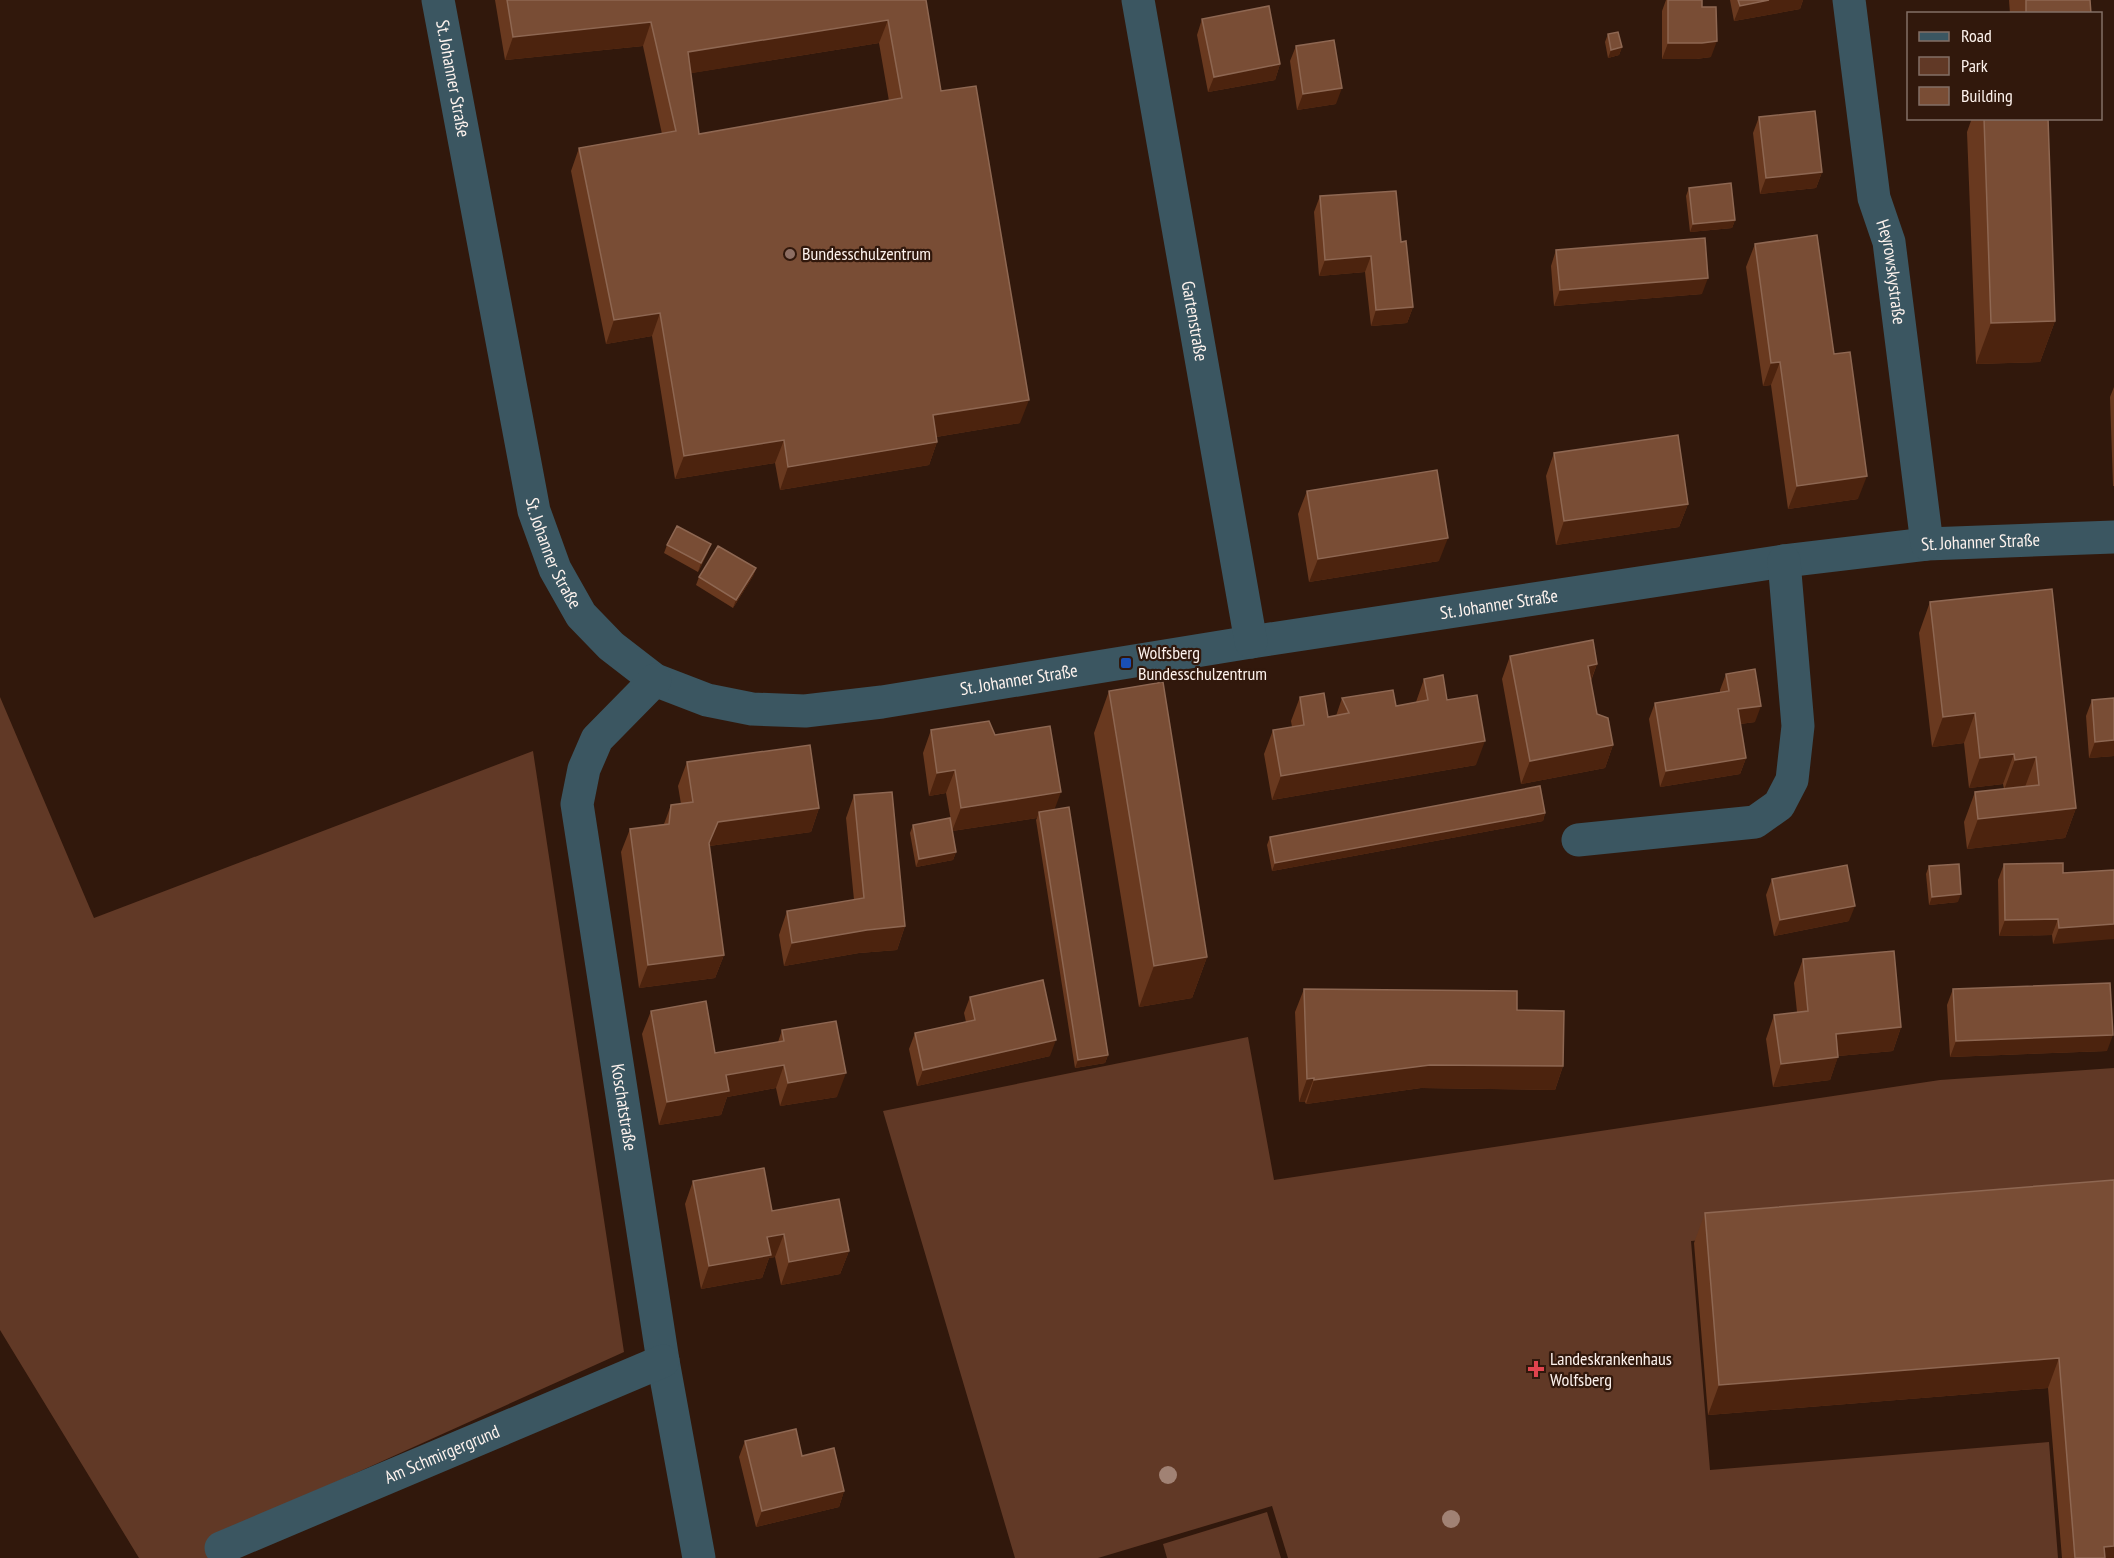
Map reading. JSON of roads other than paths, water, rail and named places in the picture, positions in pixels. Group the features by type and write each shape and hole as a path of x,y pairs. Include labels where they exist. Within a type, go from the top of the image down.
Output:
{"street":[{"name":"St. Johanner Straße","path":"438,0 534,511 555,569 581,615 611,646 655,680 707,700 752,709 805,711 882,702 1251,642 1784,561 1927,544 2114,537"},
{"name":"Gartenstraße","path":"1138,0 1251,642"},
{"name":"Heyrowskystraße","path":"1849,0 1874,198 1889,242 1927,544"},
{"path":"1578,840 1755,822 1779,806 1792,780 1798,726 1784,561"},
{"name":"Koschatstraße","path":"655,680 597,739 584,769 577,804 663,1361 699,1558"},
{"name":"Am Schmirgergrund","path":"221,1548 663,1361"}],"place":[{"name":"Bundesschulzentrum","path":"790,254"},
{"name":"Wolfsberg Bundesschulzentrum","path":"1126,663"},
{"name":"Landeskrankenhaus Wolfsberg","path":"1536,1369"}]}
